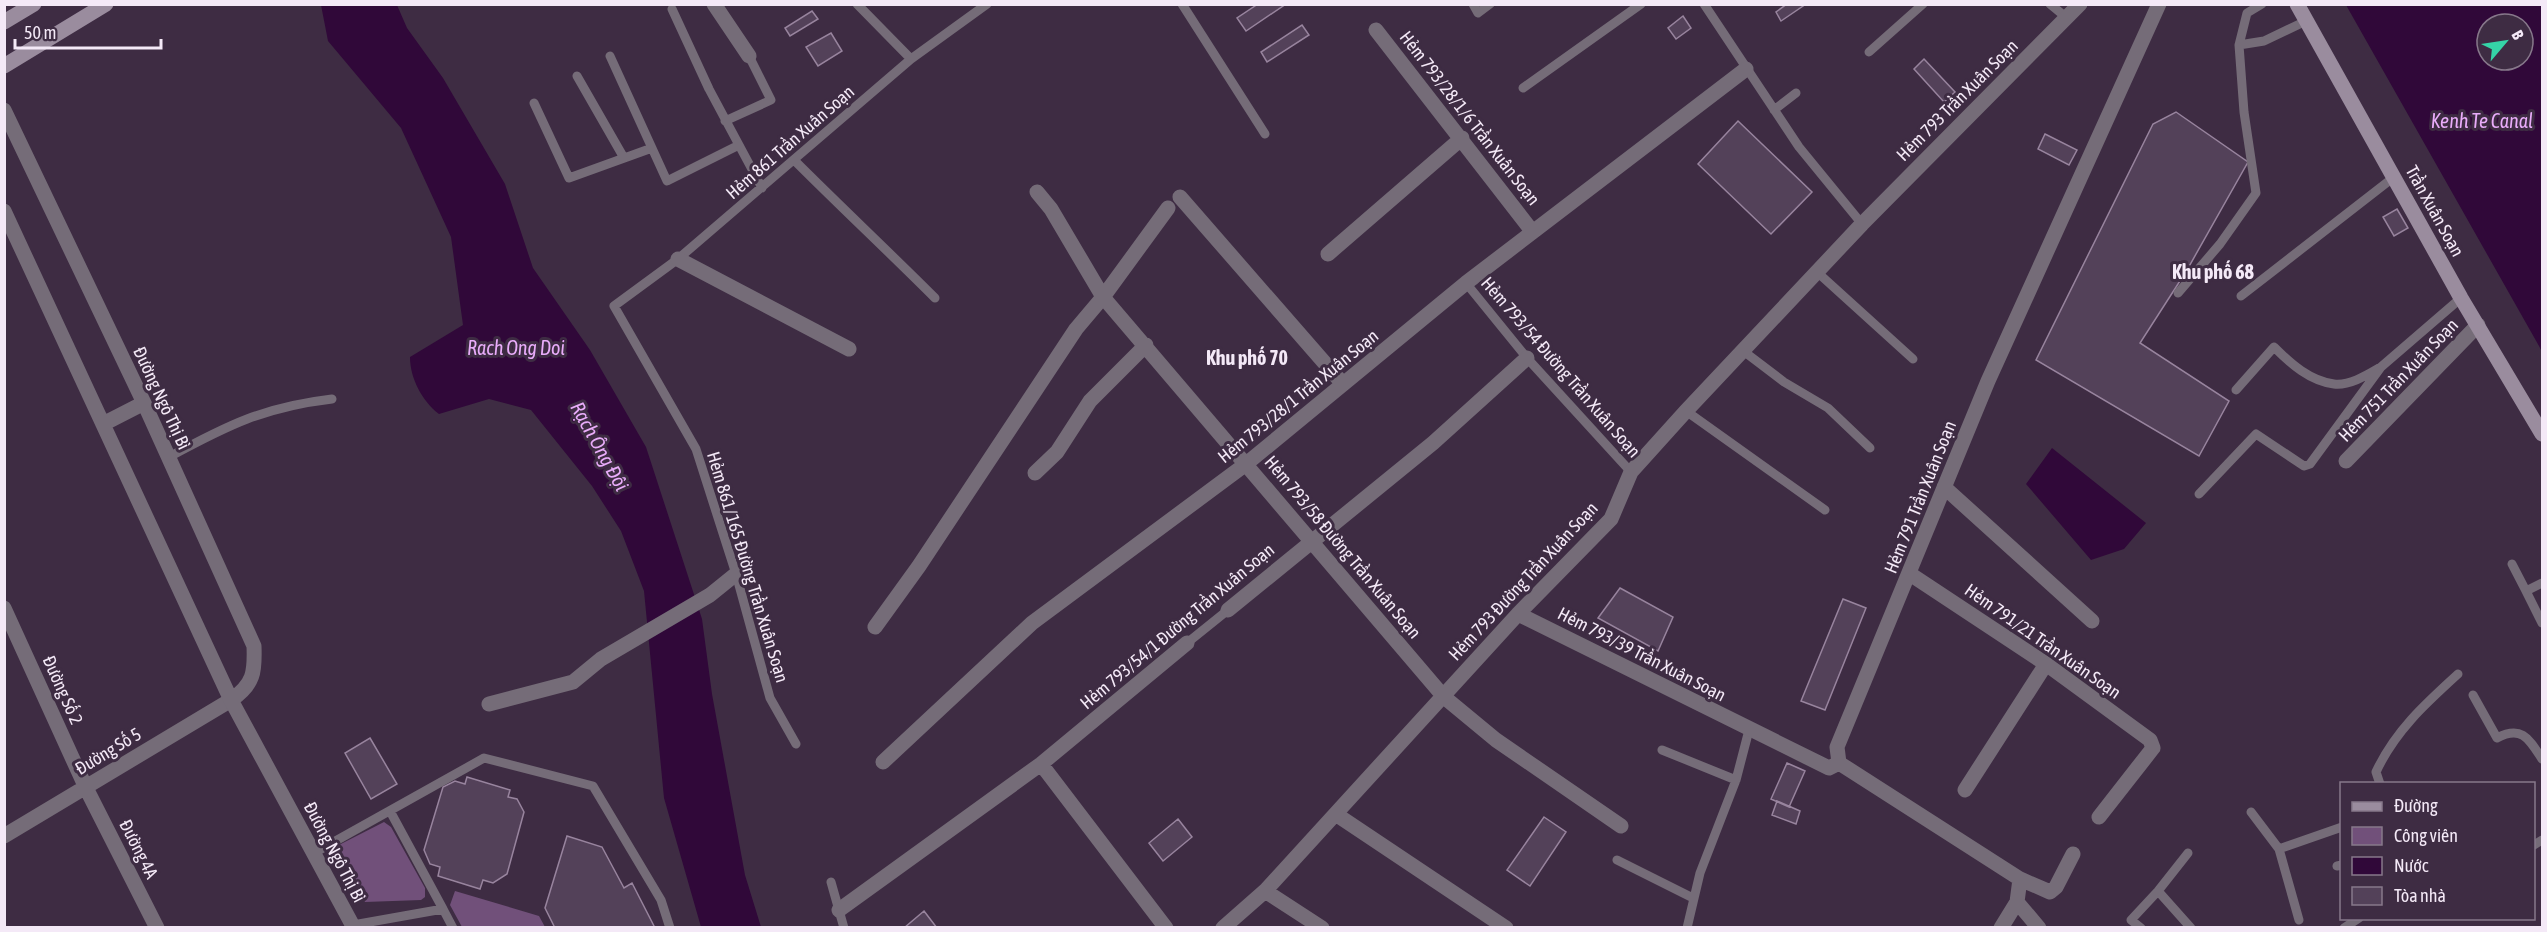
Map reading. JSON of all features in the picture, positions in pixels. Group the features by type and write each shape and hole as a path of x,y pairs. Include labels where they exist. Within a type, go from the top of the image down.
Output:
{"main road":[{"path":"4,22 34,4"},
{"path":"4,66 106,4"},
{"name":"Trần Xuân Soạn","path":"2297,4 2461,298 2542,434"}],"street":[{"path":"714,4 749,56"},
{"name":"Hẻm 793 Trần Xuân Soạn","path":"1862,224 2080,4"},
{"name":"Hẻm 791 Trần Xuân Soạn","path":"1839,763 1837,747 2001,351 2159,4"},
{"name":"Hẻm 793/28/1/6 Trần Xuân Soạn","path":"1376,30 1532,231"},
{"name":"Hẻm 793/28/1 Trần Xuân Soạn","path":"883,762 1032,623 1246,464 1466,283 1746,69"},
{"name":"Đường Ngô Thị Bì","path":"4,110 144,403 254,646 255,669 246,690 231,700"},
{"path":"1328,254 1462,138"},
{"name":"Hẻm 793/58 Đường Trần Xuân Soạn","path":"1037,192 1051,209 1103,297 1444,697 1496,740 1621,825"},
{"path":"1180,197 1343,384"},
{"path":"875,627 920,566 1076,329 1103,297 1168,208"},
{"name":"Đường Ngô Thị Bì","path":"4,211 231,700 353,926"},
{"name":"Hẻm 793 Đường Trần Xuân Soạn","path":"1223,927 1265,891 1337,815 1518,614 1611,519 1631,472 1862,224"},
{"path":"678,259 849,349"},
{"name":"Hẻm 751 Trần Xuân Soạn","path":"2346,461 2478,325"},
{"path":"1035,473 1057,452 1089,400 1146,345"},
{"name":"Hẻm 793/54/1 Đường Trần Xuân Soạn","path":"1228,610 1433,443 1527,358"},
{"path":"103,424 144,403"},
{"path":"1944,487 2092,621"},
{"path":"489,704 573,682 602,659 710,595 736,574"},
{"name":"Hẻm 791/21 Trần Xuân Soạn","path":"1910,574 2046,664 2152,743 2153,748 2099,818"},
{"name":"Đường Số 2","path":"4,608 86,788"},
{"name":"Hẻm 793/39 Trần Xuân Soạn","path":"1518,614 1829,768 1839,763"},
{"name":"Hẻm 793/54/1 Đường Trần Xuân Soạn","path":"839,910 1041,764 1187,643"},
{"path":"1965,790 2046,664"},
{"name":"Đường Số 5","path":"4,836 231,700"},
{"path":"1839,763 2020,879 2050,892 2056,886 2073,854"},
{"path":"1041,764 1166,927"},
{"name":"Đường 4A","path":"86,788 155,924"},
{"path":"1337,815 1506,927"},
{"path":"2001,927 2017,902 2020,879"},
{"path":"1265,891 1322,927"},
{"path":"2017,902 2040,927"},
{"path":"139,927 155,924"}],"lane":[{"path":"857,4 911,58"},
{"name":"Hẻm 861 Trần Xuân Soạn","path":"614,306 678,259 911,58 987,4"},
{"path":"1182,4 1265,134"},
{"path":"1473,4 1478,13 1490,4"},
{"path":"1523,88 1641,4"},
{"path":"1704,4 1799,147 1862,224"},
{"path":"1869,52 1923,4"},
{"path":"2050,4 2067,18"},
{"path":"2178,293 2220,244 2256,194 2244,112 2239,45 2247,13 2262,4"},
{"path":"672,9 725,121 762,188"},
{"path":"2239,45 2264,41 2306,21"},
{"path":"610,56 667,181 739,145"},
{"path":"725,121 771,100 749,56"},
{"path":"577,76 624,158"},
{"path":"1774,110 1796,93"},
{"path":"534,103 569,178 652,148"},
{"path":"794,160 872,239 891,254 935,298"},
{"path":"2241,296 2394,177"},
{"path":"1817,272 1913,359"},
{"name":"Hẻm 793/54 Đường Trần Xuân Soạn","path":"1466,283 1527,358 1631,472"},
{"path":"2236,390 2274,347 2297,370 2336,384 2357,380 2381,367 2461,298"},
{"name":"Hẻm 861/165 Đường Trần Xuân Soạn","path":"614,306 696,449 736,574 770,698 796,744"},
{"path":"1743,350 1784,382 1827,408 1870,448"},
{"path":"2199,494 2256,434 2304,466 2310,464 2381,367"},
{"path":"169,457 223,428 261,412 293,404 332,399"},
{"path":"1686,411 1825,510"},
{"path":"2512,564 2542,623"},
{"path":"2526,591 2542,583"},
{"name":"Hẻm 793/54/1 Đường Trần Xuân Soạn","path":"1187,643 1228,610"},
{"path":"2380,782 2376,772 2398,734 2421,707 2458,674"},
{"path":"2473,695 2497,738 2512,732 2521,734 2529,739 2542,759"},
{"path":"1686,927 1700,873 1736,780 1749,730"},
{"path":"1662,750 1736,780"},
{"path":"314,853 484,758 593,786 661,900 670,927"},
{"path":"390,811 453,927"},
{"path":"2251,812 2279,849 2299,920"},
{"path":"2279,849 2340,828"},
{"path":"2141,927 2131,920 2188,853"},
{"path":"1617,860 1693,898"},
{"path":"831,882 844,927"},
{"path":"2158,891 2191,927"},
{"path":"353,926 443,909"}],"green space":[{"path":"384,822 391,827 425,888 425,897 421,900 365,902 335,847"},
{"path":"455,891 539,916 545,927 462,927 450,905"}],"water":[{"name":"Rach Ong Doi","path":"321,5 397,5 407,28 443,78 505,184 533,268 590,350 646,447 702,619 712,694 745,875 761,927 701,927 664,798 644,591 621,531 592,486 531,410 489,399 439,414 427,403 418,388 412,373 410,357 463,325 451,237 401,128 328,41"},
{"name":"Kenh Te Canal","path":"2346,5 2542,5 2542,352"},
{"path":"2052,448 2146,523 2124,549 2091,560 2026,484"}],"building":[{"path":"1258,4 1286,4 1246,31 1237,18"},
{"path":"1787,4 1806,4 1781,21 1776,12"},
{"path":"812,11 818,19 790,36 785,28"},
{"path":"1683,16 1691,28 1676,39 1668,28"},
{"path":"1302,25 1309,35 1267,62 1261,52"},
{"path":"831,33 842,51 818,66 806,47"},
{"path":"1924,59 1955,92 1944,102 1914,69"},
{"path":"2176,112 2248,162 2187,270 2140,343 2229,401 2199,456 2036,360 2153,124"},
{"path":"1738,121 1812,192 1771,234 1698,164"},
{"path":"2045,134 2077,150 2069,165 2038,149"},
{"path":"2397,209 2408,228 2394,236 2383,217"},
{"path":"1620,588 1673,617 1658,651 1598,618"},
{"path":"1843,599 1866,608 1825,710 1801,701"},
{"path":"370,738 397,784 371,799 345,753"},
{"path":"1787,763 1805,771 1789,807 1771,799"},
{"path":"467,777 510,790 508,797 517,799 524,812 507,874 493,883 483,880 480,889 438,876 440,867 430,864 424,850 443,787 455,781 465,784"},
{"path":"1777,801 1800,811 1796,824 1772,815"},
{"path":"1544,817 1566,832 1530,886 1507,870"},
{"path":"1178,819 1192,837 1163,861 1149,843"},
{"path":"567,836 602,847 624,888 632,883 655,928 555,928 545,908"},
{"path":"924,911 937,928 904,928"}],"district":[{"name":"Khu phố 68","path":"2213,271"},
{"name":"Khu phố 70","path":"1247,357"}],"water label":[{"name":"Rạch Ông Đội","path":"600,446"}]}
